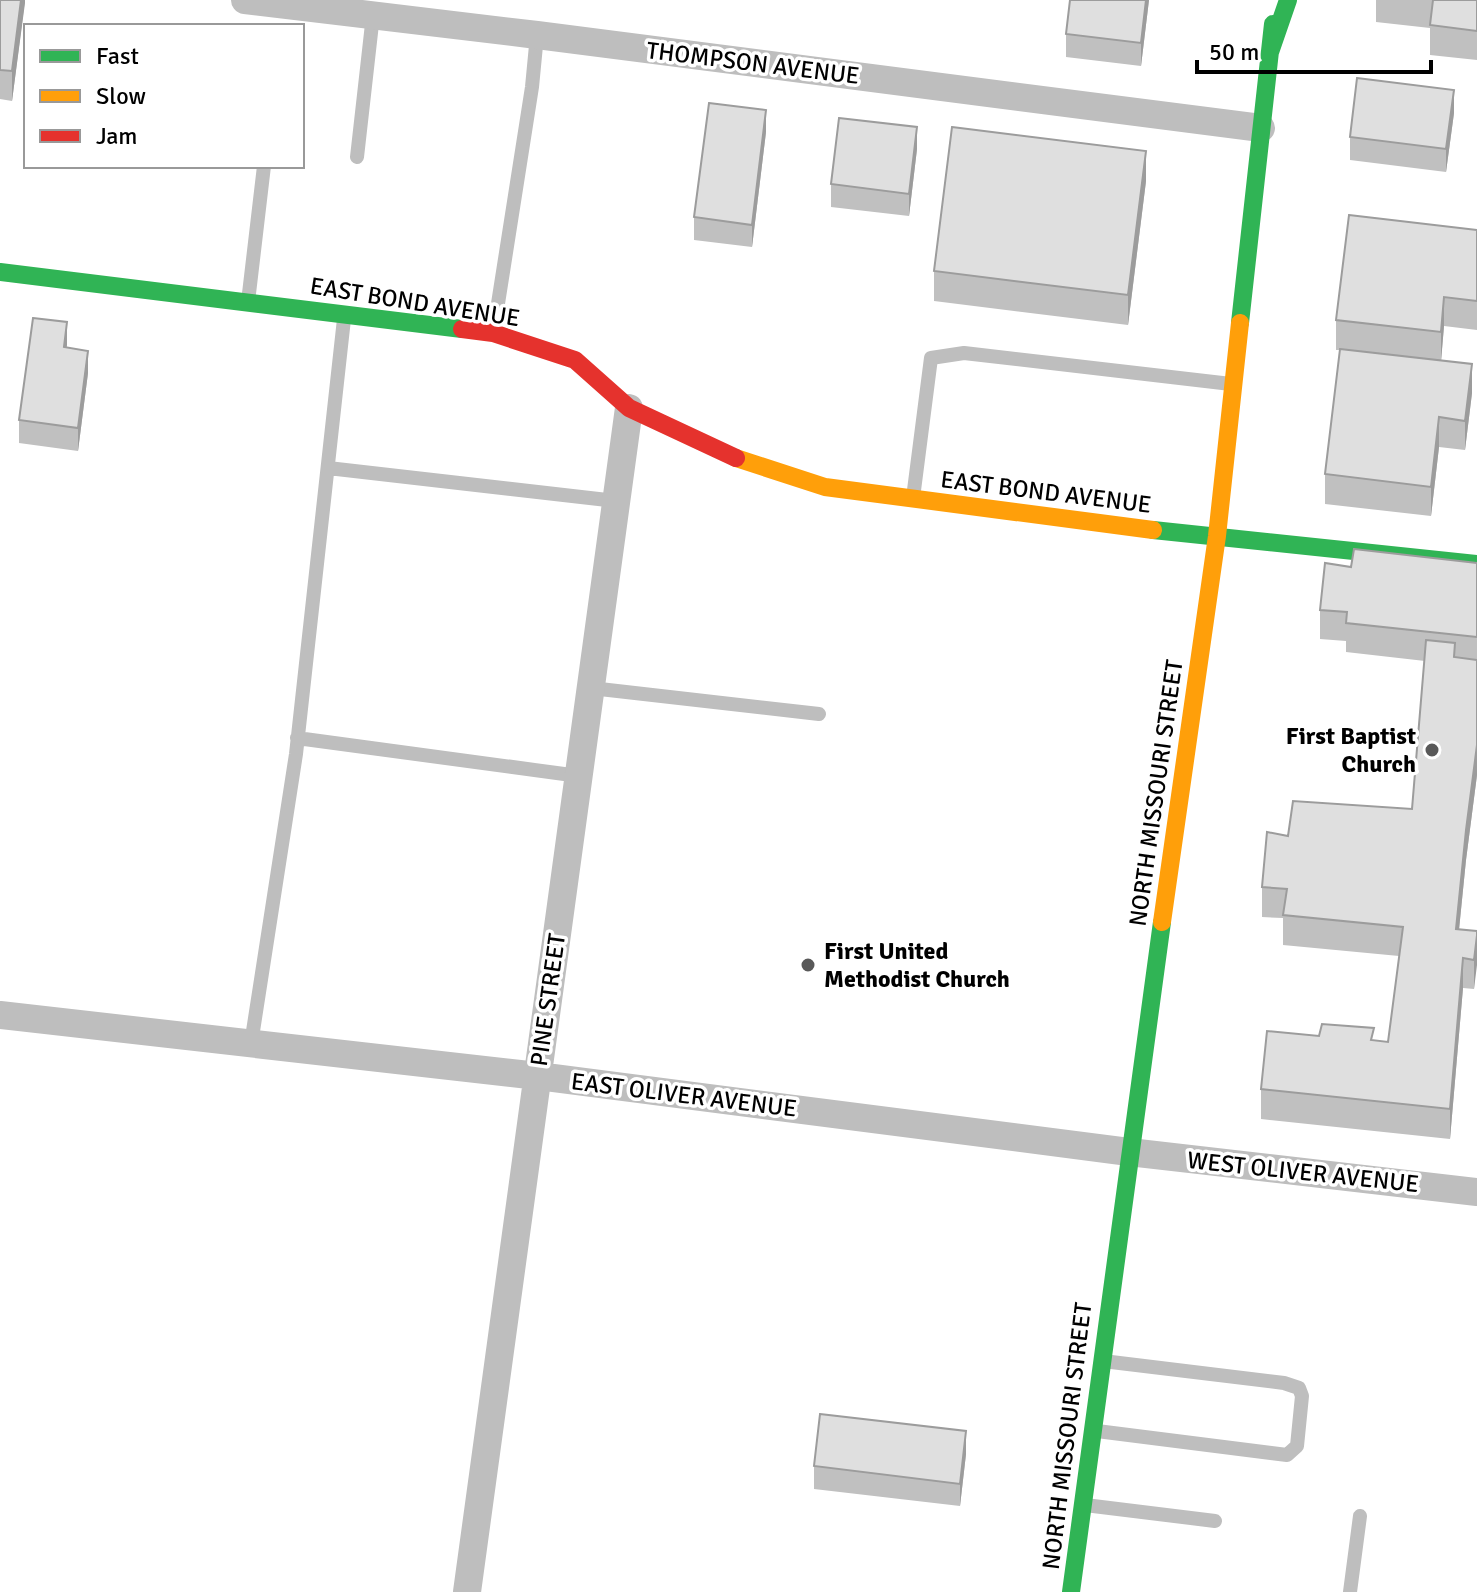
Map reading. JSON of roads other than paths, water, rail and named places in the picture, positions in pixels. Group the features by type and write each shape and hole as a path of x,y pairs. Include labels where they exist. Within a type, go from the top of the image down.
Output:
{"main road":[{"name":"NORTH MISSOURI STREET","path":"1078,1591 1083,1505 1101,1360 1217,536 1276,0"},
{"path":"1269,55 1288,0"},
{"path":"1262,14 1269,55"},
{"name":"EAST BOND AVENUE","path":"0,272 493,333 575,360 629,408 736,458 825,487 1217,536 1477,564"}],"street":[{"name":"THOMPSON AVENUE","path":"245,0 282,10 373,15 1261,128"},
{"name":"PINE STREET","path":"467,1592 629,408"},
{"name":"EAST OLIVER AVENUE","path":"0,1015 538,1076 1129,1152"},
{"name":"WEST OLIVER AVENUE","path":"1129,1152 1477,1192"}],"lane":[{"path":"357,157 373,15"},
{"path":"493,333 532,87 537,35"},
{"path":"248,302 264,168"},
{"path":"251,1044 297,738 345,313"},
{"path":"913,499 931,358 964,353 1235,385"},
{"path":"328,468 616,501"},
{"path":"591,688 819,714"},
{"path":"297,738 579,776"},
{"path":"1092,1430 1287,1455 1297,1446 1302,1396 1293,1384 1101,1360"},
{"path":"1083,1505 1215,1521"},
{"path":"1350,1592 1360,1516"}],"place":[{"name":"First Baptist Church","path":"1432,750"},
{"name":"First United Methodist Church","path":"808,965"}]}
